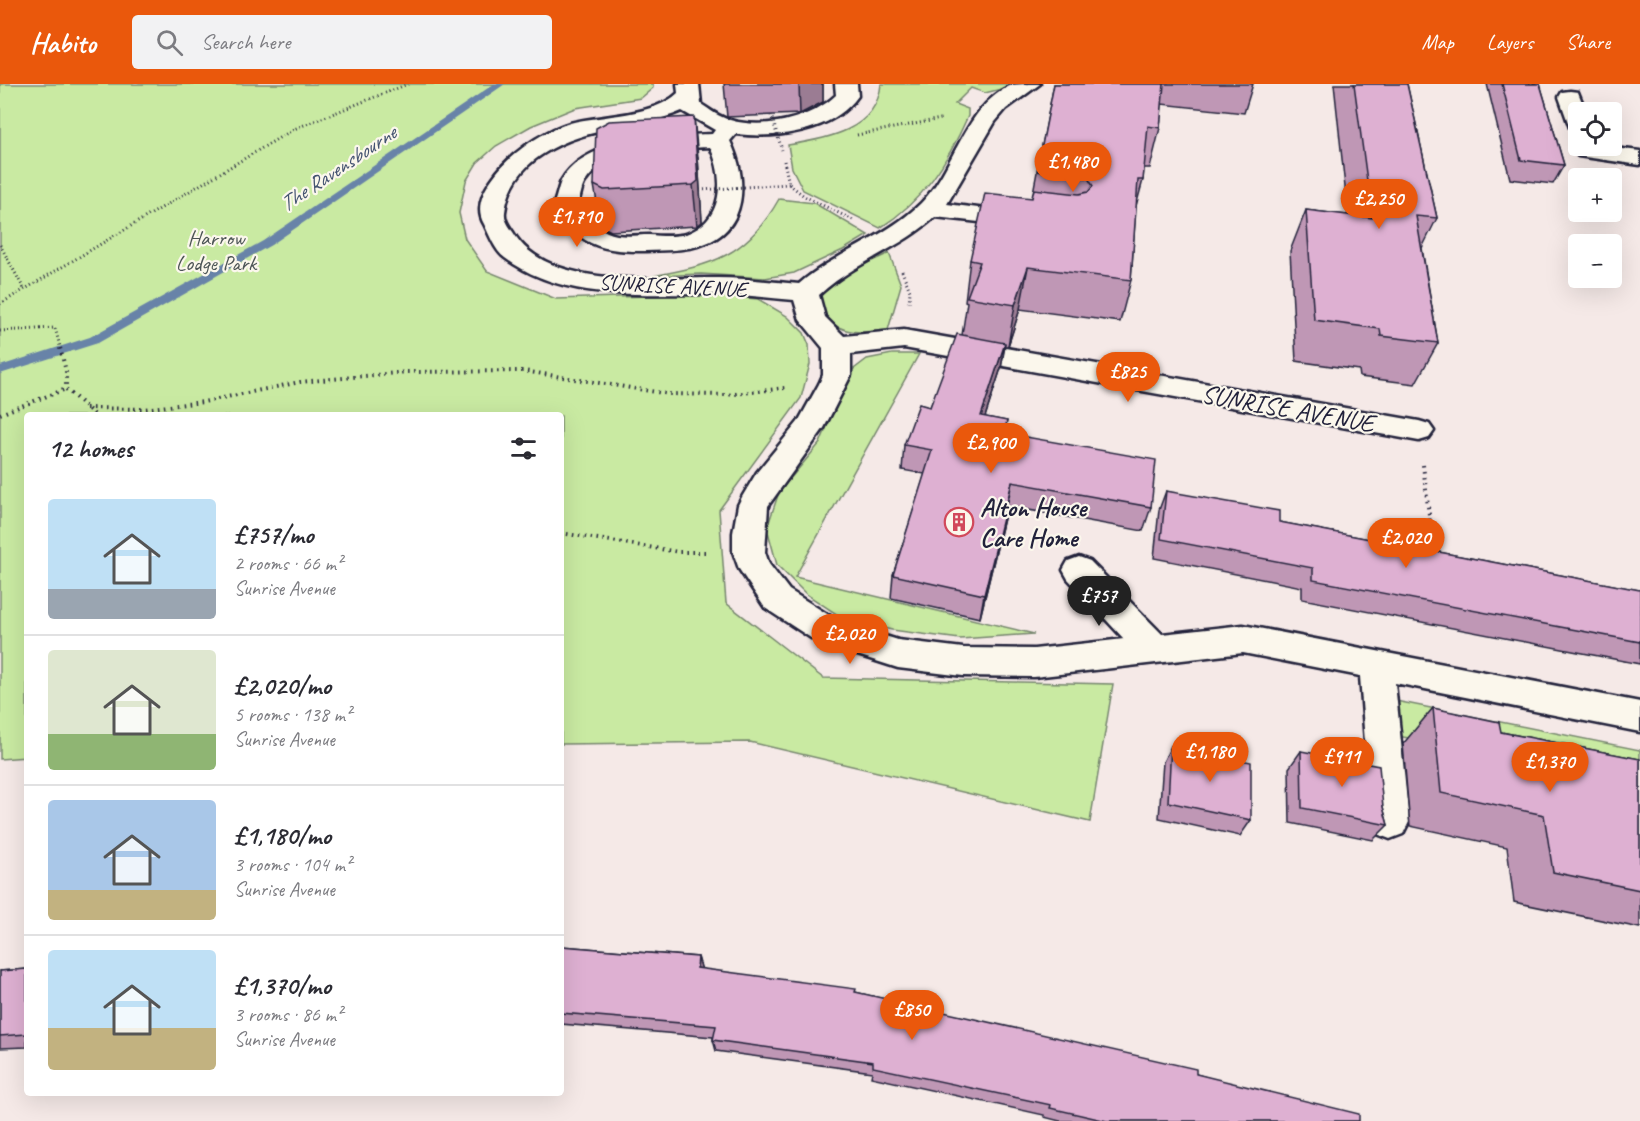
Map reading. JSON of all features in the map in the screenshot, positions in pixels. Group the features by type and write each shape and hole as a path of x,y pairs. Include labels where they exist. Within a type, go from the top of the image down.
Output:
{"street":[{"name":"SUNRISE AVENUE","path":"688,90 690,106 724,134 732,180 730,201 722,220 695,239 620,243 594,235 575,218 566,203 574,180 590,165 617,150 724,134 799,125 822,118 837,109 847,96 846,84"},
{"name":"SUNRISE AVENUE","path":"688,90 678,105 661,111 574,129 535,148 512,167 495,196 492,217 512,252 553,275 613,286 720,286 805,293"},
{"path":"1014,94 930,209 915,222 822,276 805,293 813,320 837,346 837,375 809,428 768,480 753,505 749,552 755,568 777,599 830,632 898,654 963,662 1034,663 1244,639 1640,717"},
{"path":"1570,97 1572,102"},
{"path":"1622,155 1640,158"},
{"path":"930,209 1046,223"},
{"name":"SUNRISE AVENUE","path":"837,346 904,339 1419,431"},
{"path":"1078,570 1155,649"},
{"path":"1376,665 1390,822"}],"path":[{"path":"0,304 294,129 408,84"},
{"path":"849,137 1014,94"},
{"path":"771,115 782,150"},
{"path":"700,190 789,184"},
{"path":"0,245 25,289"},
{"path":"0,331 56,328 66,371 66,389 91,412"},
{"path":"86,408 142,409 203,402 300,382 407,372 524,371 669,394 726,395 833,384"},
{"path":"0,414 66,389"},
{"path":"1419,431 1435,561"},
{"path":"564,533 679,552 749,552"}],"green space":[{"name":"Harrow Lodge Park","path":"0,84 653,84 653,88 641,98 575,108 531,126 496,146 477,163 466,181 459,213 465,239 487,271 556,299 723,296 758,299 787,316 804,333 809,345 810,364 801,398 719,510 726,603 823,678 1113,684 1090,822 750,742 564,744 564,412 24,412 24,757 0,759"},
{"path":"881,84 1021,84 985,93 971,88 955,104 968,109 968,116 943,165 922,193 880,228 803,190 792,168 788,145 848,130 870,112 877,100"},
{"path":"779,199 814,203 868,235 843,250 794,273 765,278 701,274 653,276 711,262 741,246 767,218"},
{"path":"889,253 901,285 888,330 851,331 832,323 821,306 823,292 828,285 848,272"},
{"path":"892,354 919,354 795,577 1034,634 960,639 892,630 844,619 806,594 777,565 767,528 779,492 820,443 850,372 867,359"},
{"path":"1361,694 1640,750 1640,790 1481,751 1364,730"}],"building":[{"path":"1054,84 1164,84 1160,128 1148,126 1143,180 1138,180 1131,280 1028,267 1015,305 967,297 980,262 970,260 985,193 1032,198 1034,189 1079,194 1088,192 1093,186 1088,178 1037,171"},
{"path":"1354,84 1407,84 1437,218 1416,216 1438,343 1381,336 1380,329 1314,320 1306,210 1372,218"},
{"path":"1502,84 1540,84 1564,165 1521,160"},
{"path":"694,117 698,181 693,185 604,190 594,185 596,128 609,121"},
{"path":"957,334 1005,343 981,416 1007,421 1004,433 1156,460 1151,507 1012,482 984,595 893,575 932,450 904,445 919,404 930,407"},
{"path":"1166,491 1279,511 1279,522 1640,590 1640,642 1313,580 1313,568 1161,539"},
{"path":"1433,708 1499,722 1501,732 1640,759 1640,890 1553,872 1544,815 1441,793"},
{"path":"1171,746 1251,762 1251,820 1168,802"},
{"path":"1301,751 1379,766 1383,807 1388,825 1302,808"},
{"path":"564,946 698,957 697,968 856,989 855,992 1196,1069 1196,1074 1359,1114 1359,1121 1107,1121 1050,1108 1051,1105 873,1067 873,1062 713,1040 716,1026 564,1013"},
{"path":"24,969 24,1034 0,1036 0,971"}],"waterway":[{"name":"The Ravensbourne","path":"0,370 94,340 267,243 500,84"}],"place":[{"name":"Alton House Care Home","path":"959,522"}]}
